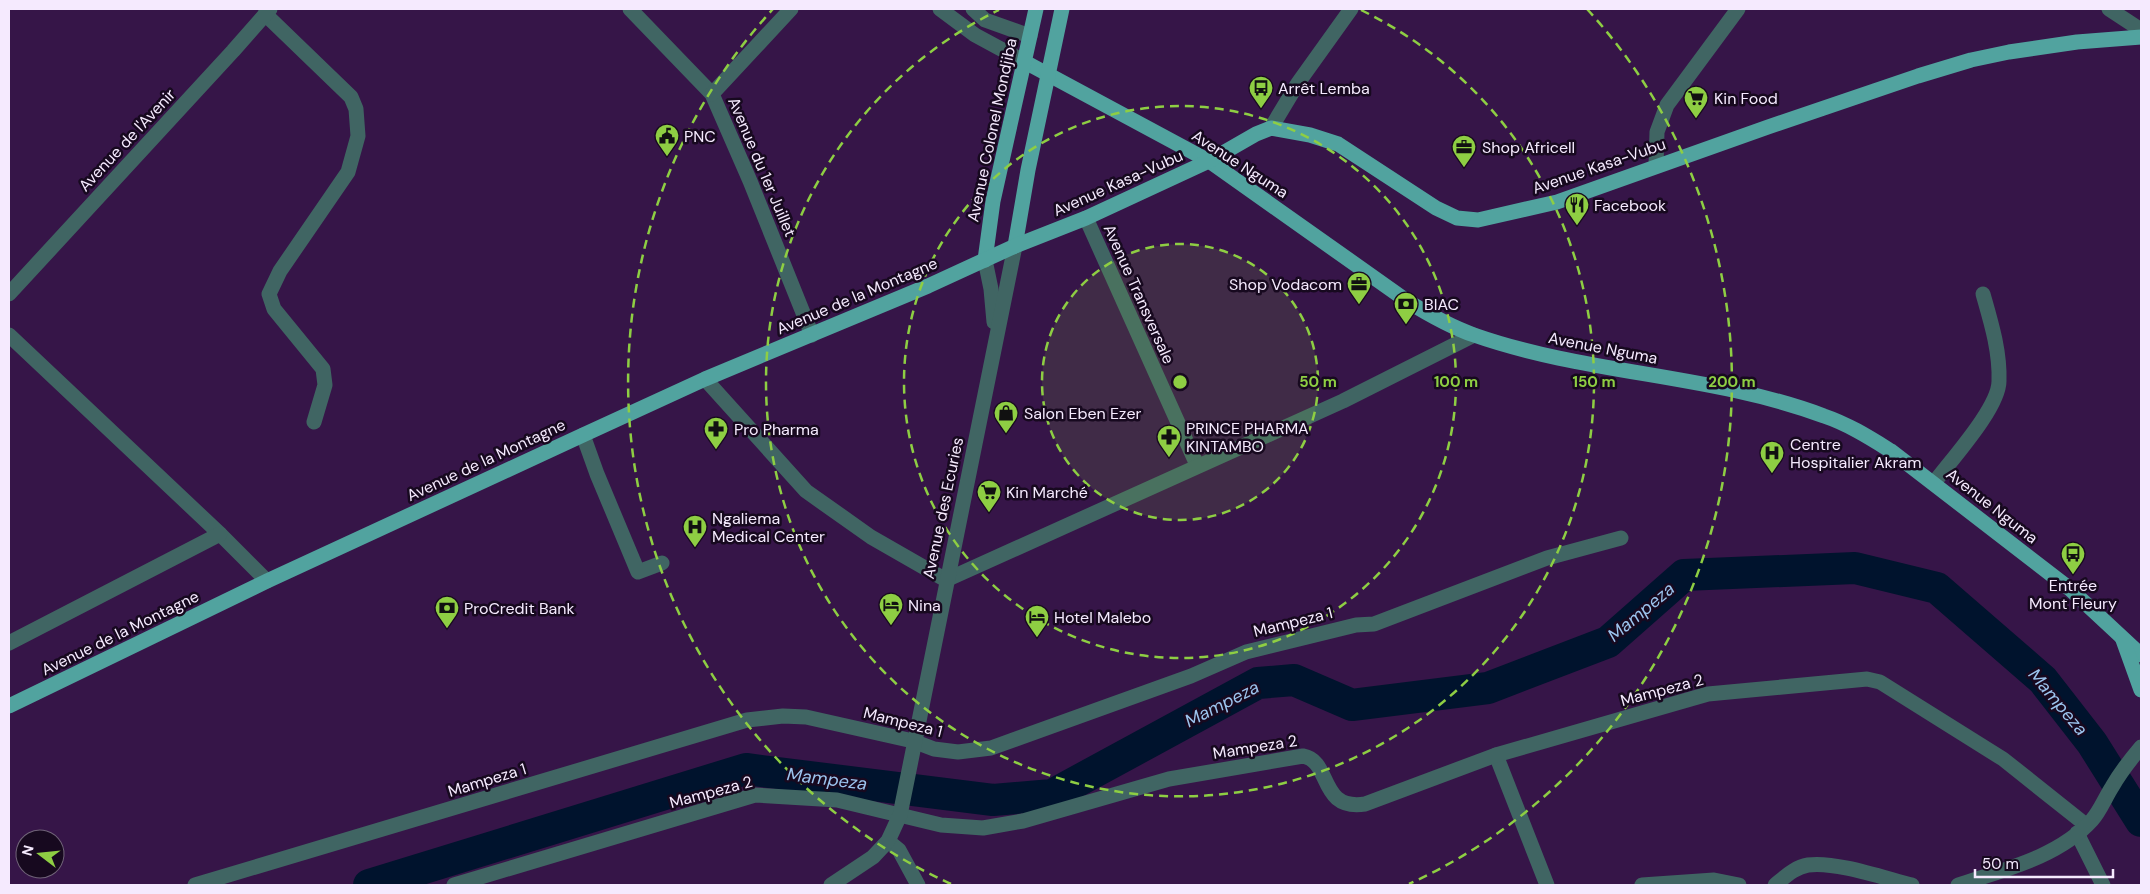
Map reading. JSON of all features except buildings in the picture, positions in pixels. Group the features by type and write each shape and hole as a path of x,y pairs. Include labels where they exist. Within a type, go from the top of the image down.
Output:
{"main road":[{"name":"Avenue Colonel Mondjiba","path":"985,260 993,201 1036,9"},
{"path":"1015,246 1062,9"},
{"name":"Avenue Kasa-Vubu","path":"985,260 1086,218 1210,161 1256,134 1271,128 1310,135 1338,144 1436,208 1457,218 1478,220 1557,202 1656,165 1918,76 1971,60 2009,52 2077,42 2141,37"},
{"name":"Avenue Nguma","path":"1025,62 1210,161 1407,301 1430,315 1474,335 1574,361 1762,397 1824,416 1861,432 1891,450 2070,589 2141,655"},
{"name":"Avenue de la Montagne","path":"9,706 267,581 583,435 705,380 985,260"},
{"path":"2122,636 2141,690"}],"street":[{"name":"Avenue du 1er Juillet","path":"630,9 712,94 750,180 812,335"},
{"path":"712,94 791,9"},
{"path":"940,9 975,35 1025,62"},
{"path":"973,9 985,20 1030,36"},
{"path":"1271,128 1298,83 1351,9"},
{"path":"1656,165 1657,132 1666,105 1738,9"},
{"path":"2116,11 2141,30"},
{"path":"267,12 351,97 356,109 358,136 348,172 280,270 269,294 274,309 323,369 325,384 314,422"},
{"name":"Avenue de l'Avenir","path":"9,294 267,12"},
{"name":"Avenue Transversale","path":"1086,218 1197,465"},
{"name":"Avenue des Ecuries","path":"831,885 873,856 888,841 900,815 912,747 1015,246"},
{"name":"Avenue des Ecuries","path":"985,260 991,289 995,341"},
{"path":"1934,483 1988,412 2000,382 1996,340 1983,294"},
{"path":"9,335 220,534 267,581"},
{"path":"705,380 806,491 871,537 946,580 1197,465 1343,401 1474,335"},
{"path":"583,435 597,474 638,572 662,563"},
{"path":"9,643 220,534"},
{"name":"Mampeza 1","path":"196,885 747,720 783,716 806,717 912,747 958,752 990,748 1191,676 1246,652 1356,625 1374,624 1547,558 1621,538"},
{"name":"Mampeza 2","path":"454,885 756,795 837,800 941,825 983,828 1023,821 1169,779 1297,756 1310,757 1337,799 1352,806 1365,804 1496,755 1708,694 1867,679 1880,682 2003,759 2082,829"},
{"path":"1496,755 1547,885"},
{"path":"1958,885 2029,860 2054,849 2082,829 2138,757"},
{"path":"2082,829 2103,885"},
{"path":"888,841 900,850 918,885"},
{"path":"1775,885 1791,872 1808,865 1832,865 1912,885"},
{"path":"1642,885 1714,880 1739,885"}],"waterway":[{"name":"Mampeza","path":"369,885 746,769 993,800 1052,795 1258,683 1294,680 1352,705 1488,688 1608,642 1684,575 1855,568 1937,588 2043,680 2092,743 2141,821"}],"place":[{"name":"Arrêt Lemba","path":"1261,109"},
{"name":"Kin Food","path":"1696,119"},
{"name":"PNC","path":"667,157"},
{"name":"Shop Africell","path":"1464,168"},
{"name":"Facebook","path":"1577,226"},
{"name":"Shop Vodacom","path":"1359,305"},
{"name":"BIAC","path":"1406,325"},
{"name":"Salon Eben Ezer","path":"1006,434"},
{"name":"Pro Pharma","path":"716,450"},
{"name":"PRINCE PHARMA KINTAMBO","path":"1169,458"},
{"name":"Centre Hospitalier Akram","path":"1772,474"},
{"name":"Kin Marché","path":"989,513"},
{"name":"Ngaliema Medical Center","path":"695,548"},
{"name":"Entrée Mont Fleury","path":"2073,575"},
{"name":"Nina","path":"891,626"},
{"name":"ProCredit Bank","path":"447,629"},
{"name":"Hotel Malebo","path":"1037,638"}]}
